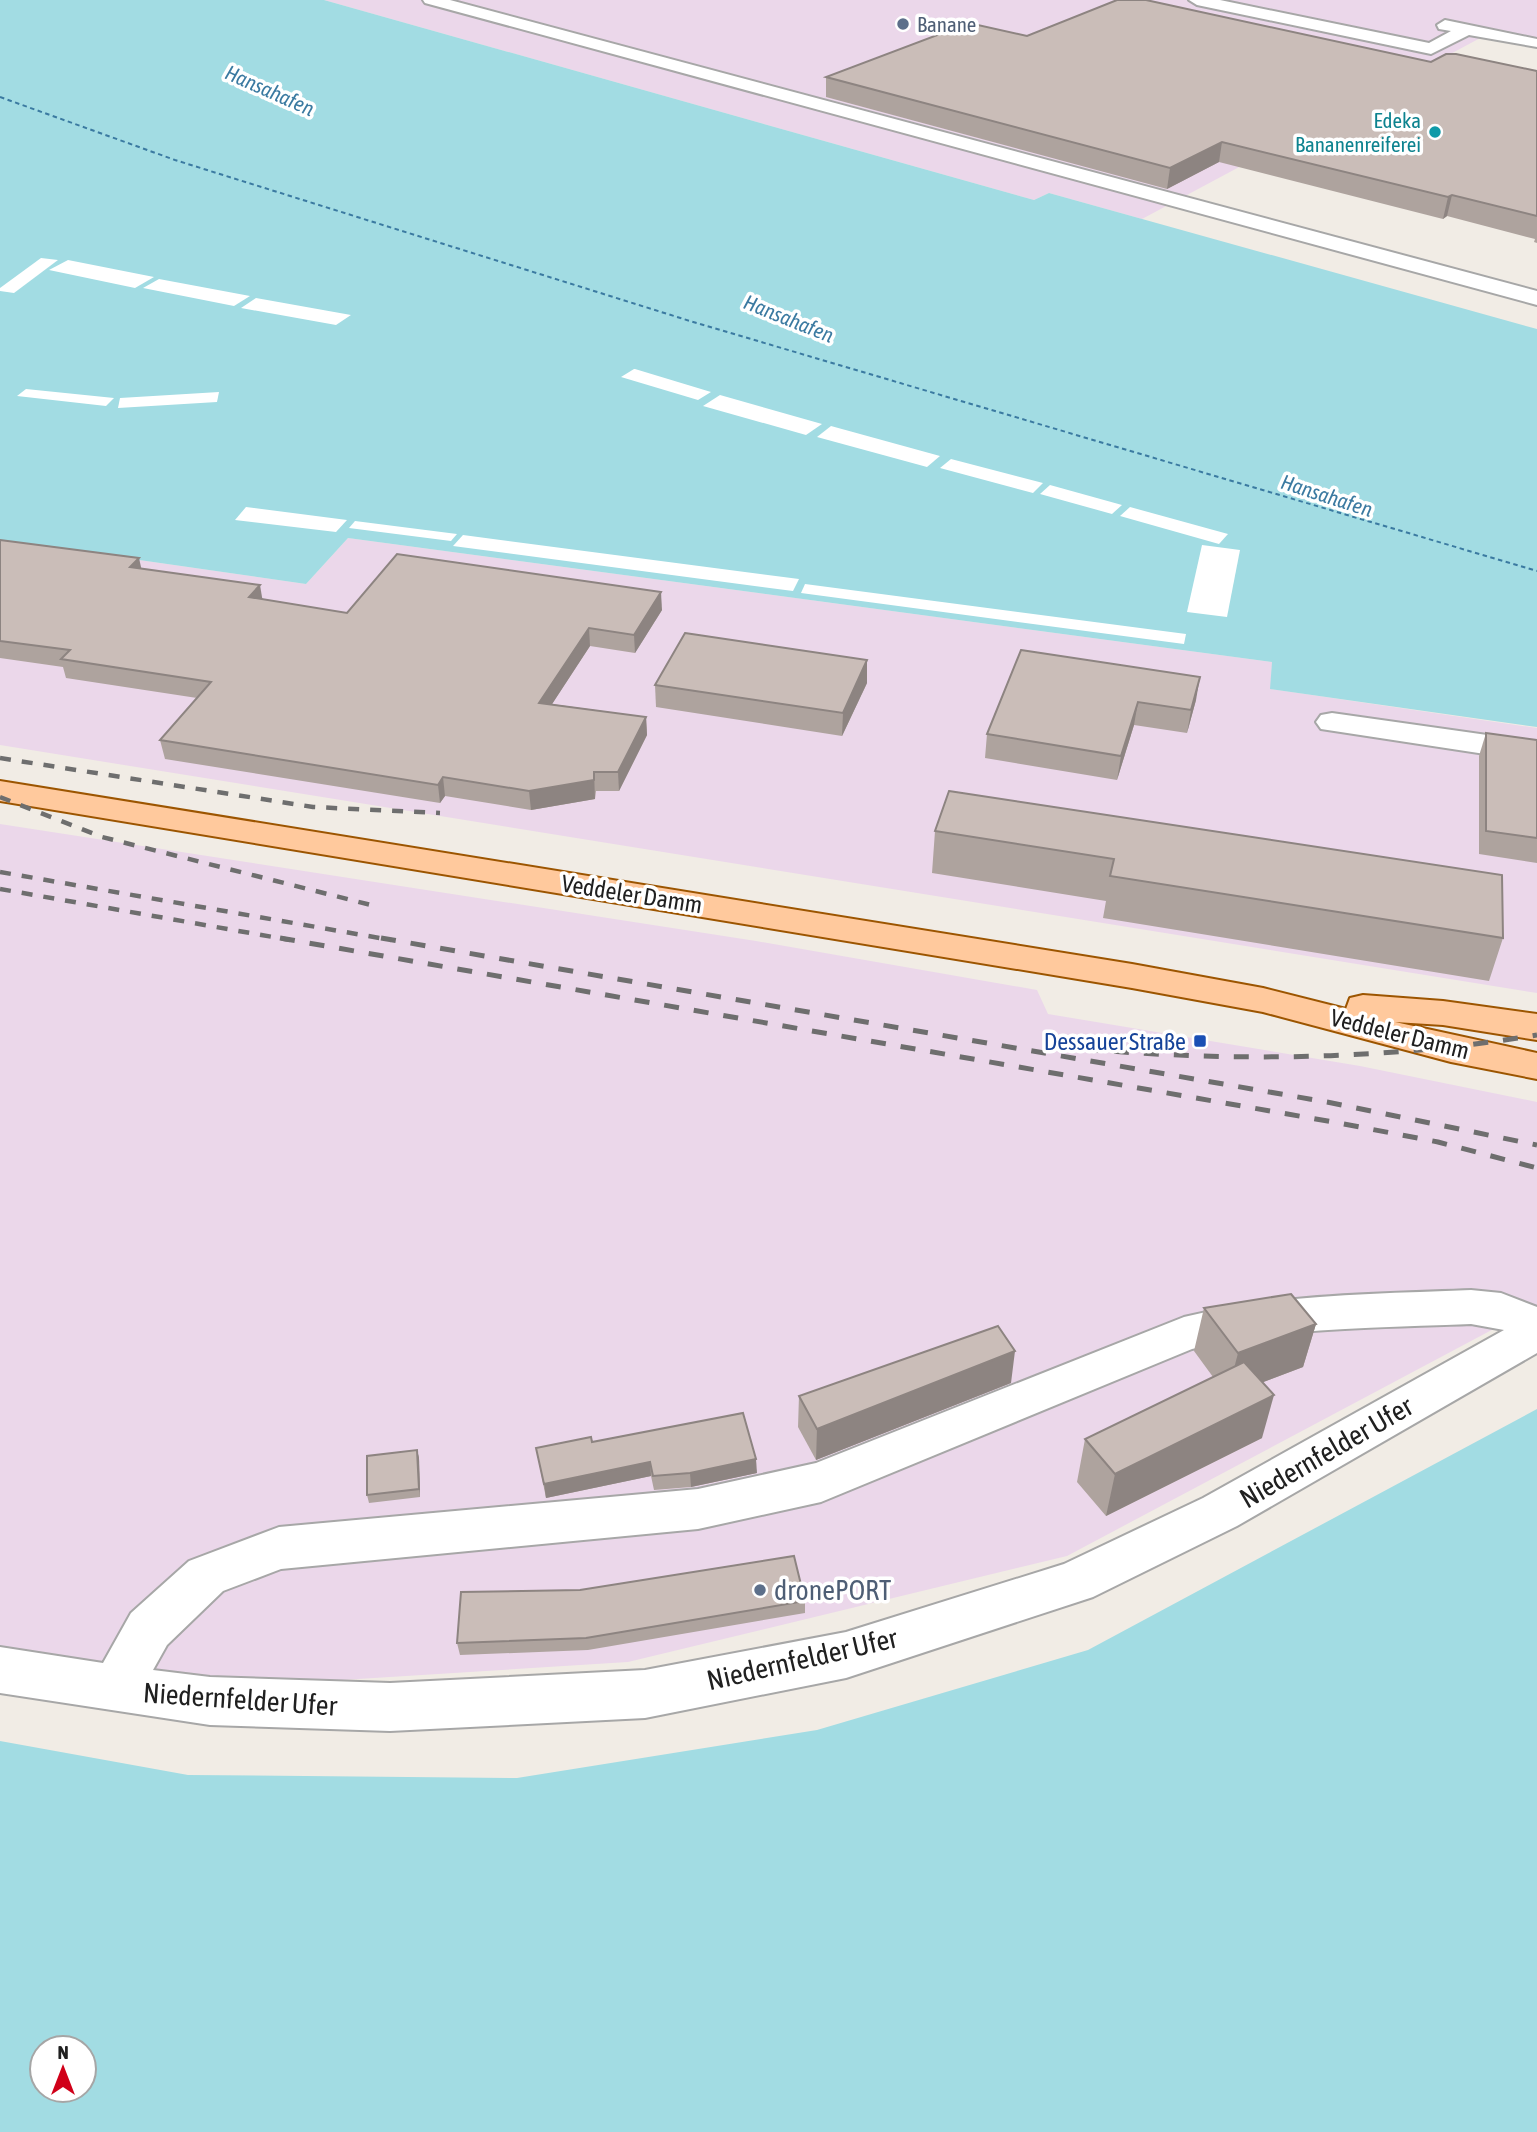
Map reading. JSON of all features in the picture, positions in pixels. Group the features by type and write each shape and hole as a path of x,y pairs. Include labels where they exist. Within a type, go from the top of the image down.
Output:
{"main road":[{"name":"Veddeler Damm","path":"0,791 957,947 1263,1000 1451,1049 1537,1066"},
{"name":"Veddeler Damm","path":"1263,1000 1443,1013 1537,1027"}],"street":[{"path":"431,0 1537,298"},
{"path":"1197,0 1431,49 1468,29"},
{"path":"1434,22 1532,43"},
{"path":"1332,722 1537,752"},
{"path":"116,1689 149,1629 206,1576 279,1548 698,1509 821,1482 1184,1334 1238,1321 1289,1314 1471,1307 1500,1310 1537,1325"},
{"name":"Niedernfelder Ufer","path":"0,1670 210,1701 390,1707 645,1694 846,1655 1076,1582 1220,1511 1537,1332"}],"shaded area":[{"path":"324,0 1537,0 1537,48 1484,36 1142,219 1049,193 1034,200"},
{"path":"348,538 1272,662 1271,689 1537,728 1537,993 0,745 0,540 306,584"},
{"path":"0,824 756,941 1037,990 1048,1014 1360,1066 1537,1102 1537,1306 1067,1556 628,1662 326,1681 0,1674"}],"water":[{"name":"Hansahafen","path":"0,0 324,0 1034,200 1049,193 1537,329 1537,727 1270,689 1272,662 348,538 306,584 0,540"},
{"path":"1537,1409 1537,2132 0,2132 0,1741 188,1775 517,1778 817,1730 1088,1650"}],"pier":[{"path":"41,258 58,260 14,293 0,291 0,288"},
{"path":"68,260 154,277 135,288 49,270"},
{"path":"159,279 250,296 234,306 143,288"},
{"path":"256,298 351,315 336,325 241,308"},
{"path":"634,369 711,392 698,400 621,377"},
{"path":"26,389 114,398 106,406 17,396"},
{"path":"219,392 217,402 118,408 120,398"},
{"path":"720,395 822,424 806,435 703,406"},
{"path":"831,426 940,456 927,467 817,437"},
{"path":"951,459 1043,483 1033,493 940,468"},
{"path":"1050,485 1122,505 1112,514 1040,494"},
{"path":"246,507 347,520 336,532 235,520"},
{"path":"1130,507 1228,534 1219,544 1120,516"},
{"path":"355,521 457,534 451,541 349,528"},
{"path":"463,535 799,579 793,591 453,546"},
{"path":"1202,545 1240,550 1227,617 1187,612"},
{"path":"805,584 1186,634 1184,644 801,593"}],"building":[{"path":"1117,0 1146,0 1431,62 1446,54 1456,54 1537,71 1537,216 1222,142 1170,168 826,77 969,23 1027,36"},
{"path":"0,540 139,558 130,567 260,585 249,597 347,613 397,554 661,592 634,635 589,628 539,703 646,717 618,772 594,772 594,780 529,791 443,777 438,785 160,740 211,682 61,659 70,650 0,641"},
{"path":"685,633 867,660 843,713 655,685"},
{"path":"1021,650 1200,677 1191,710 1138,702 1121,756 987,734"},
{"path":"1486,733 1537,740 1537,838 1486,831"},
{"path":"949,791 1502,875 1503,938 1110,876 1114,859 935,831"},
{"path":"1291,1294 1316,1324 1238,1353 1204,1308"},
{"path":"998,1326 1015,1351 817,1429 799,1396"},
{"path":"1244,1362 1274,1395 1115,1474 1085,1439"},
{"path":"743,1413 756,1459 690,1473 653,1476 650,1462 544,1484 536,1448 591,1437 592,1442"},
{"path":"417,1450 419,1489 367,1495 367,1456"},
{"path":"794,1556 805,1601 586,1638 457,1643 461,1592 580,1590"}],"ferry route":[{"path":"0,97 175,160 690,321 1537,571"}],"railway":[{"path":"0,758 313,807 440,813"},
{"path":"0,797 102,837 371,905"},
{"path":"0,872 391,940"},
{"path":"0,889 290,940"},
{"path":"280,938 1339,1123 1438,1142 1537,1168"},
{"path":"381,938 1327,1102 1537,1145"},
{"path":"1084,1049 1198,1056 1311,1056 1424,1050 1537,1035"}],"place":[{"name":"Banane","path":"903,24"},
{"name":"Edeka Bananenreiferei","path":"1435,132"},
{"name":"Dessauer Straße","path":"1200,1041"},
{"name":"dronePORT","path":"760,1590"}]}
